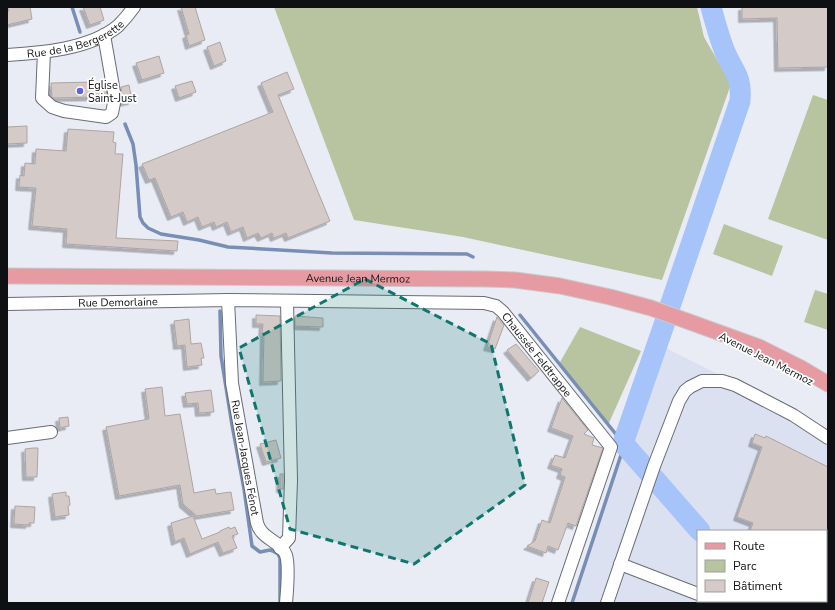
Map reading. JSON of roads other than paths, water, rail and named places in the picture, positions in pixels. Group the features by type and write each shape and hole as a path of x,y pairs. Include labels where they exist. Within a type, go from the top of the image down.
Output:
{"main road":[{"name":"Avenue Jean Mermoz","path":"7,276 515,280 560,286 651,308 759,347 801,368 828,384"},
{"name":"Avenue Jean Mermoz","path":"703,327 770,359 798,374 828,393"}],"street":[{"path":"121,7 124,20"},
{"name":"Rue de la Bergerette","path":"7,55 44,52 75,46 104,35 124,20 134,7"},
{"path":"44,52 42,98 52,107 64,111 106,117 112,113 115,98 104,35"},
{"name":"Chaussée Feldtrappe","path":"228,300 484,303 496,306 503,312 612,447 558,603"},
{"name":"Rue Demorlaine","path":"7,304 228,300"},
{"name":"Rue Jean-Jacques Fénot","path":"228,300 232,383 257,523 260,532 280,548"},
{"path":"286,603 287,558 280,548 290,538 290,390 287,301"},
{"path":"606,603 654,466 682,396 690,387 702,381 722,381 735,385 793,415 828,438"},
{"path":"7,438 51,432"},
{"path":"620,564 697,594"}],"waterway":[{"path":"72,7 80,32"},
{"path":"670,306 740,101 739,80 723,46 711,7"},
{"path":"125,124 133,144 140,217 148,228 161,234 199,240 228,247 332,253 467,254 473,257"},
{"path":"220,311 221,356 244,489 252,546 260,552 270,550 273,551 278,554 280,558 280,603"},
{"path":"520,315 623,443 621,455 572,603"},
{"path":"666,319 623,443 699,530"}],"place":[{"name":"Église Saint-Just","path":"80,91"}]}
